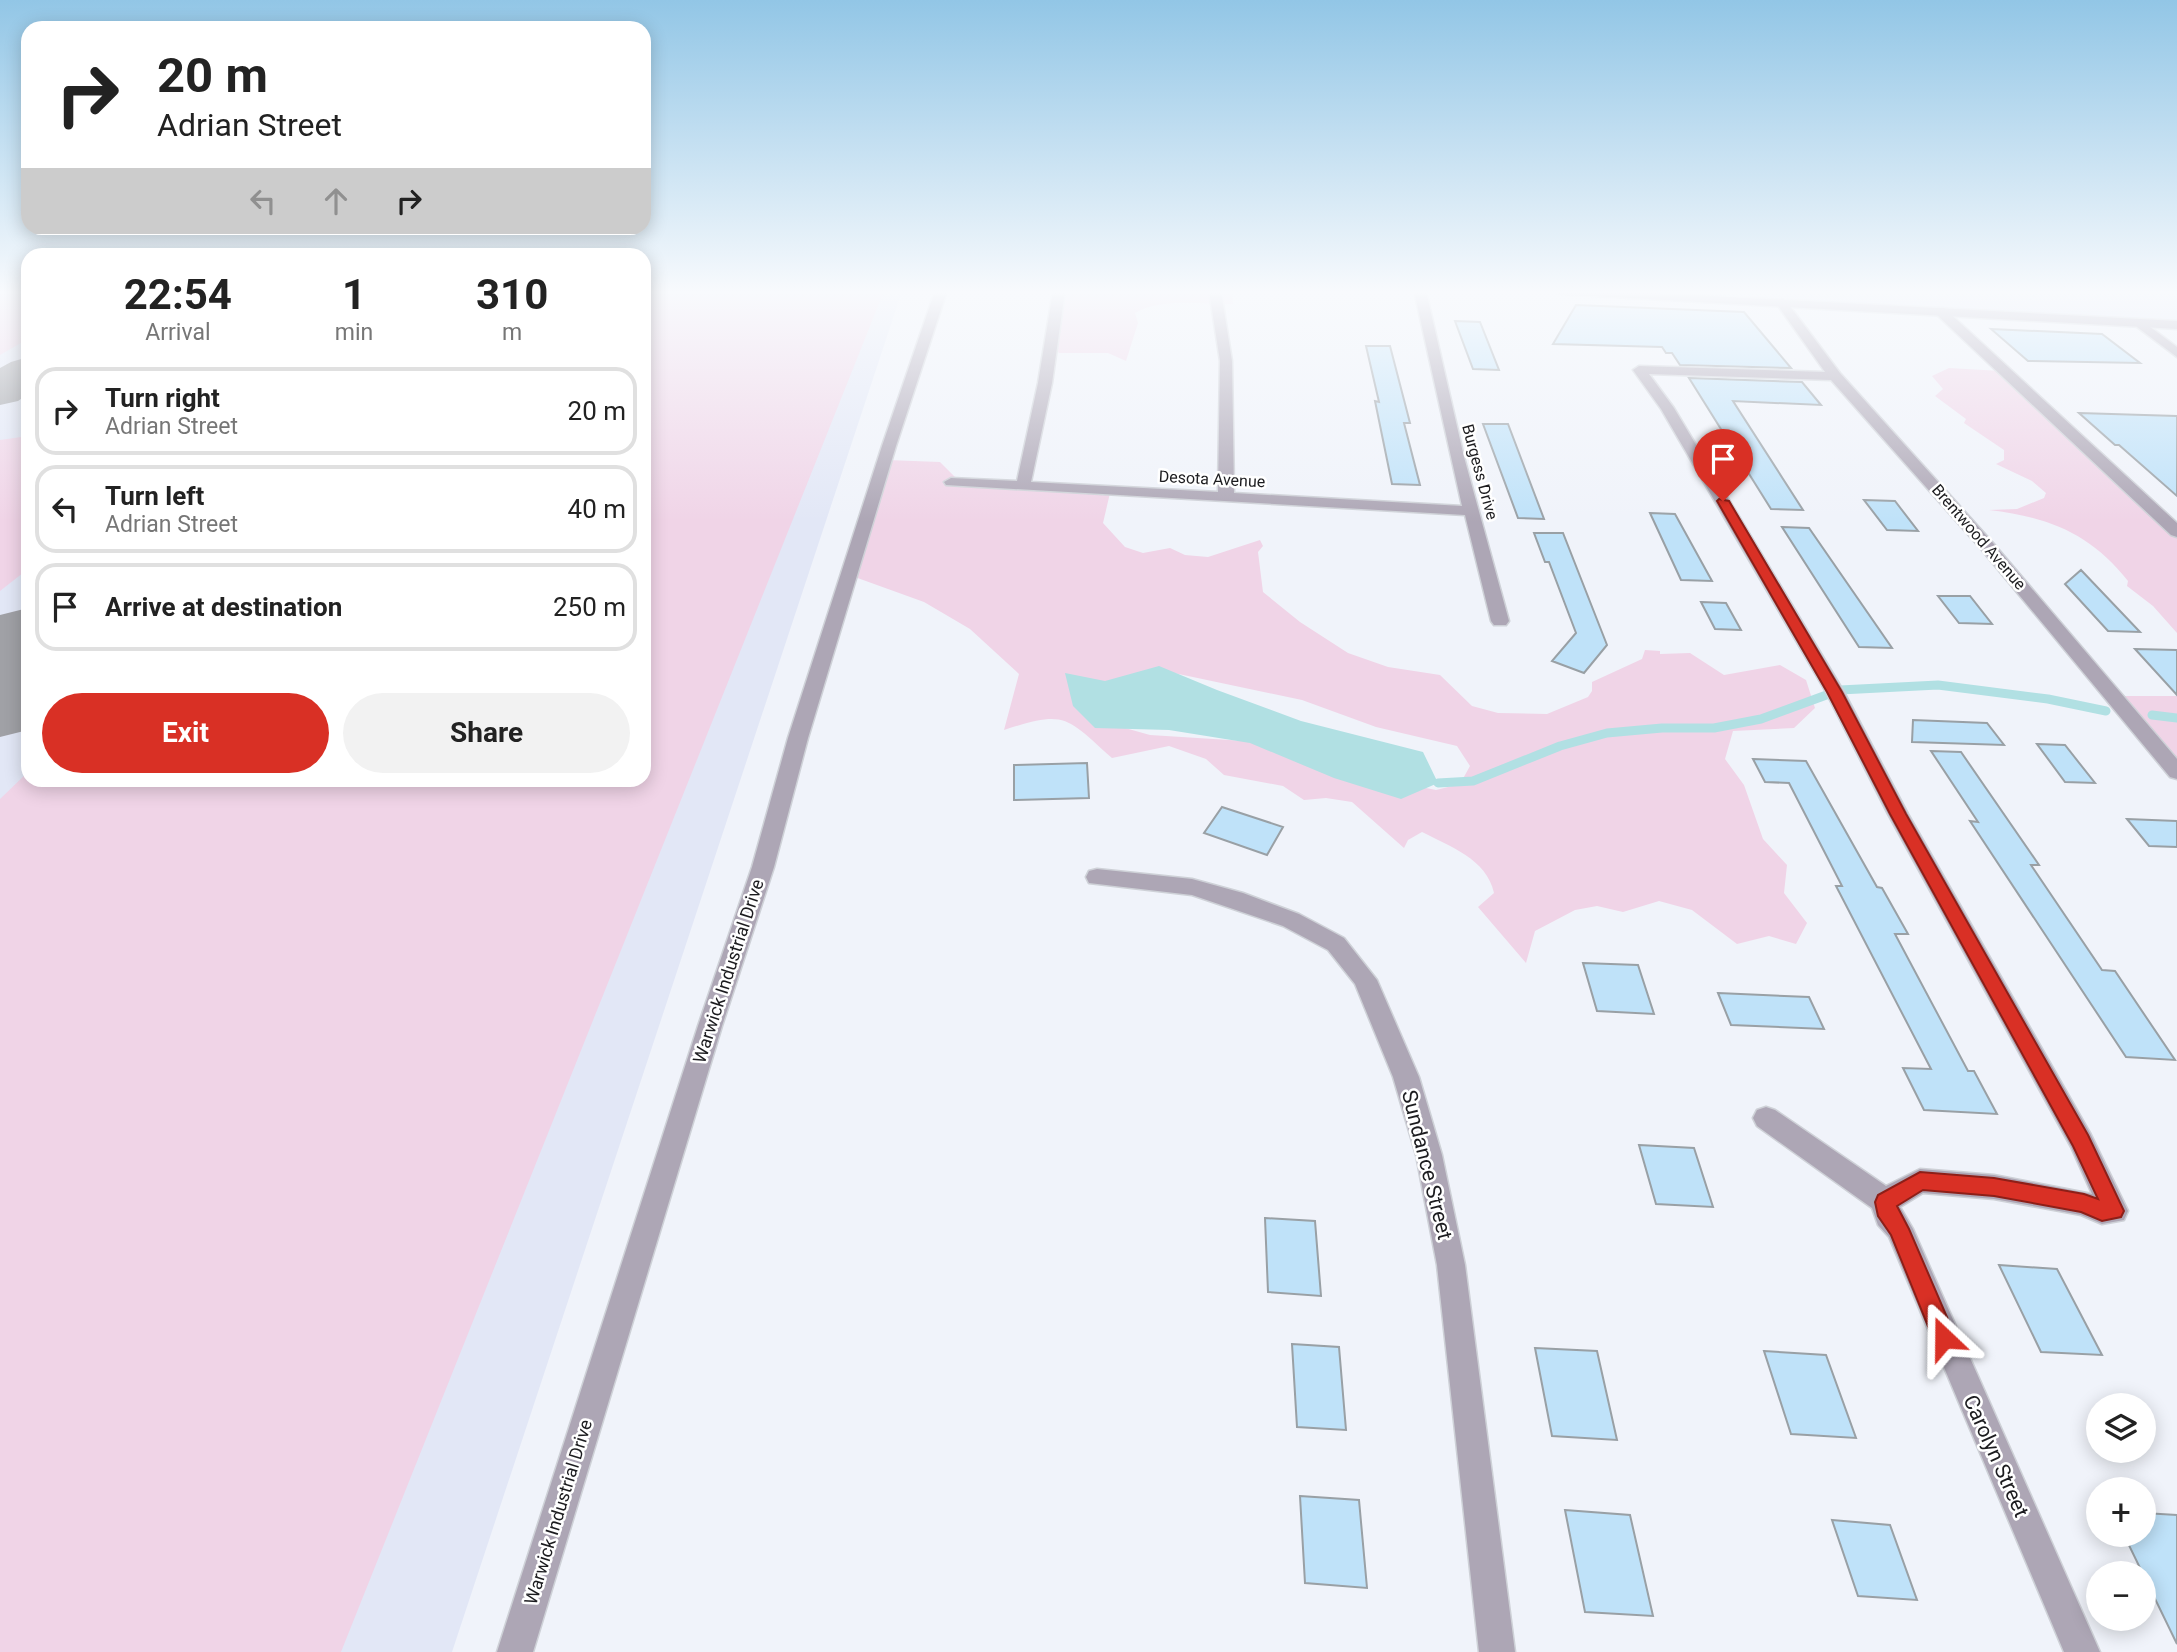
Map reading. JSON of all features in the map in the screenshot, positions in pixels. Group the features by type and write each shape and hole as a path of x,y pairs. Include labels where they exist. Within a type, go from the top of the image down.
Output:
{"street":[{"name":"Warwick Industrial Drive","path":"515,1652 705,1040 763,867 798,737 915,368"},
{"path":"1023,486 1047,368"},
{"path":"1226,368 1226,496"},
{"name":"Burgess Drive","path":"1437,368 1457,457 1500,621"},
{"name":"Brentwood Avenue","path":"1829,368 1987,546 2177,772"},
{"path":"2001,368 2177,532"},
{"path":"1835,376 1639,370 1667,408 1835,692 1898,814 2081,1141 2114,1211 2102,1211 2084,1203 1994,1187 1920,1181 1885,1202"},
{"name":"Desota Avenue","path":"951,482 1472,511"},
{"name":"Sundance Street","path":"1097,877 1192,887 1246,903 1308,928 1336,944 1365,980 1406,1077 1429,1155 1451,1265 1497,1652"},
{"name":"Carolyn Street","path":"1766,1118 1885,1202 1888,1216 1899,1229 2082,1652"}],"shaded area":[{"path":"0,368 21,368 21,787 651,787 651,368 877,368 452,1652 0,1652"},
{"path":"651,368 853,368 341,1652 0,1652 0,799 21,779 21,787 651,787"},
{"path":"1949,368 2001,371 2177,534 2177,633 2153,606 2127,586 2128,581 2114,564 2083,539 2030,517 1989,510 2017,509 2044,498 2046,493 2032,481 1996,464 2004,460 2004,450 1964,423 1966,419 1935,396 1943,389 1932,376"},
{"path":"21,437 21,574 0,591 0,440"},
{"path":"887,460 940,462 961,483 1110,493 1103,523 1125,547 1143,553 1170,548 1185,555 1208,557 1260,540 1263,546 1258,552 1263,592 1300,622 1348,653 1388,667 1440,675 1472,706 1498,713 1547,714 1588,697 1592,691 1592,682 1642,659 1645,650 1660,651 1660,654 1690,653 1724,675 1780,665 1806,680 1815,708 1794,728 1733,731 1725,759 1744,785 1763,839 1787,865 1784,893 1807,923 1796,944 1769,936 1737,944 1692,910 1659,901 1623,912 1597,906 1575,910 1535,931 1526,963 1478,907 1494,893 1484,871 1455,848 1422,832 1408,840 1404,848 1352,802 1326,798 1304,800 1283,786 1224,775 1206,759 1169,746 1112,758 1074,725 1064,721 1040,720 1004,730 1019,674 970,629 924,602 852,576","holes":["1155,669 1302,700 1376,727 1457,746 1470,766 1460,784 1436,790 1370,777 1245,741 1150,735 1125,728"]},
{"path":"2118,696 2177,696 2177,773"}],"water":[{"path":"1159,666 1301,721 1423,752 1438,783 1401,799 1334,778 1250,743 1169,730 1095,728 1073,706 1065,673 1105,681"}],"building":[{"path":"1371,368 1396,368 1410,423 1404,423 1420,485 1392,484 1375,401 1379,402"},
{"path":"1498,368 1499,370 1473,369"},
{"path":"1689,378 1802,382 1821,405 1733,401 1803,510 1771,509"},
{"path":"2079,413 2177,416 2177,496 2119,445 2115,445"},
{"path":"1483,424 1508,424 1544,519 1518,518"},
{"path":"1864,500 1895,501 1918,531 1887,530"},
{"path":"1650,513 1675,514 1712,581 1681,580"},
{"path":"1782,527 1809,528 1892,648 1859,647"},
{"path":"1534,533 1563,533 1607,645 1584,673 1552,661 1576,633 1549,562 1545,562"},
{"path":"2081,570 2140,632 2108,631 2065,584"},
{"path":"1938,596 1970,596 1992,624 1959,623"},
{"path":"1701,602 1726,603 1741,630 1715,629"},
{"path":"2135,649 2177,650 2177,695"},
{"path":"1913,720 1987,723 2004,745 1912,742"},
{"path":"2037,744 2065,745 2095,783 2065,782"},
{"path":"1931,751 1961,752 2039,865 2031,865 2102,970 2115,971 2175,1060 2126,1057 1970,821 1978,822"},
{"path":"1753,759 1806,761 1877,887 1882,888 1908,934 1895,934 1968,1071 1974,1071 1997,1114 1924,1110 1903,1068 1931,1069 1836,886 1842,886 1789,783 1765,782"},
{"path":"1087,763 1089,798 1014,800 1014,765"},
{"path":"1222,807 1283,827 1267,855 1204,833"},
{"path":"2127,819 2177,821 2177,847 2149,846"},
{"path":"1583,963 1638,965 1654,1014 1597,1011"},
{"path":"1718,993 1809,997 1824,1029 1731,1025"},
{"path":"1639,1145 1694,1148 1713,1207 1656,1204"},
{"path":"1265,1218 1315,1221 1321,1296 1268,1292"},
{"path":"1999,1265 2057,1269 2102,1355 2041,1352"},
{"path":"1292,1344 1339,1347 1346,1430 1297,1427"},
{"path":"1535,1348 1597,1351 1617,1440 1552,1436"},
{"path":"1764,1351 1826,1355 1856,1438 1791,1434"},
{"path":"1300,1496 1359,1500 1367,1588 1305,1583"},
{"path":"1565,1510 1630,1515 1653,1616 1585,1612"},
{"path":"2156,1514 2177,1515 2177,1644 2156,1601 2156,1561 2137,1561 2130,1547 2156,1547"},
{"path":"1832,1520 1890,1525 1917,1600 1858,1596"}],"waterway":[{"path":"1438,783 1473,781 1560,746 1607,733 1662,728 1714,728 1761,719 1840,690 1938,685 2048,699 2106,711"},
{"path":"2152,715 2177,718"}],"taxiway":[{"path":"0,390 21,376"}],"runway":[{"path":"0,684 21,665"}],"route":[{"path":"1723,501 1835,692 1898,814 2081,1141 2114,1211 2102,1211 2084,1203 1994,1187 1920,1181 1885,1202 1888,1216 1899,1229 1944,1338"}]}
